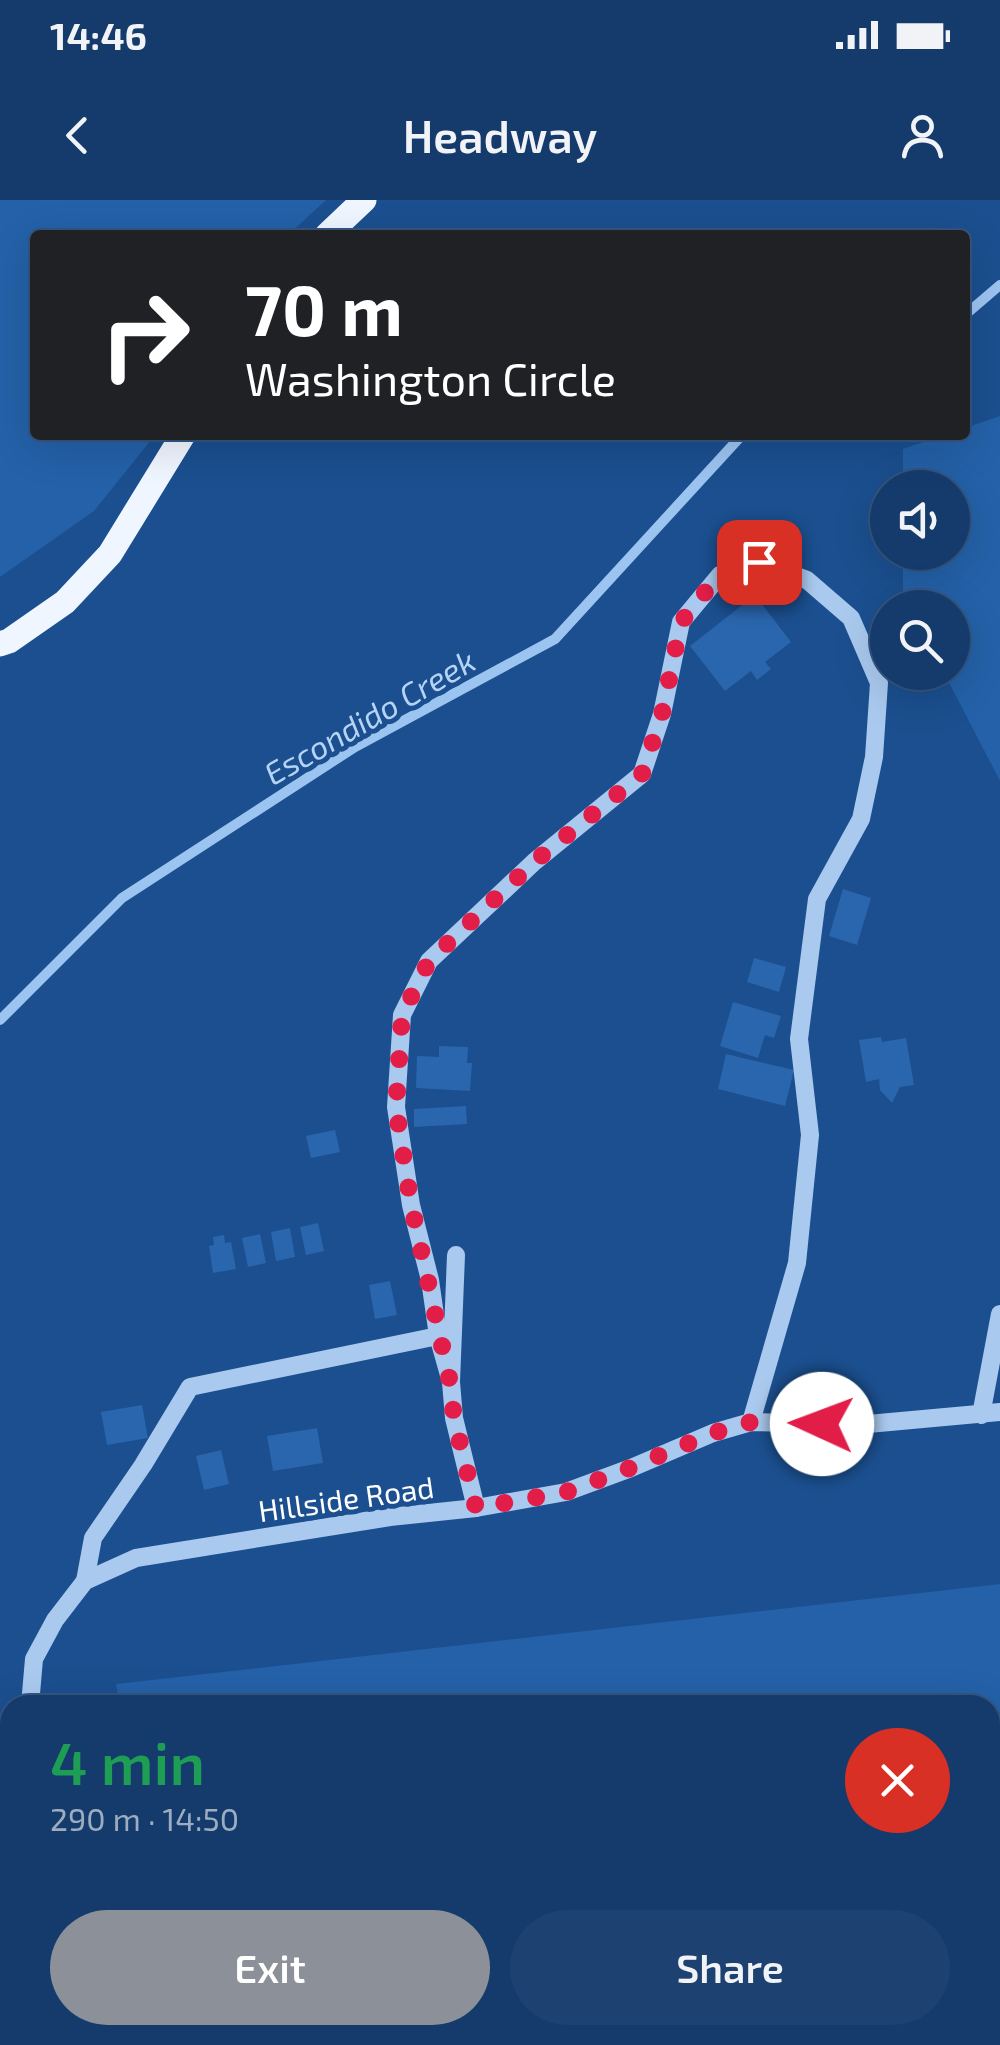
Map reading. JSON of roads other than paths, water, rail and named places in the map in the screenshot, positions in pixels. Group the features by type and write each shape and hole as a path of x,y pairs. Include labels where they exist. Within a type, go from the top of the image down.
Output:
{"main road":[{"path":"333,230 364,200"},
{"path":"0,644 65,602 110,554 180,440"}],"street":[{"path":"476,1508 411,1204 396,1108 402,1015 429,961 534,862 642,774 662,714 681,622 720,574 759,562 807,580 851,618 879,683 874,757 861,818 817,899 799,1040 810,1135 797,1263 751,1422"},
{"path":"450,1382 456,1255"},
{"path":"981,1415 1000,1314"},
{"path":"85,1581 93,1538 190,1387 438,1336"},
{"name":"Hillside Road","path":"31,1695 34,1659 55,1620 85,1581 136,1558 566,1492 713,1433 751,1422 856,1425 1000,1412"}],"waterway":[{"name":"Escondido Creek","path":"970,311 1000,285"},
{"name":"Escondido Creek","path":"0,1020 122,898 355,747 555,639 737,440"}]}
